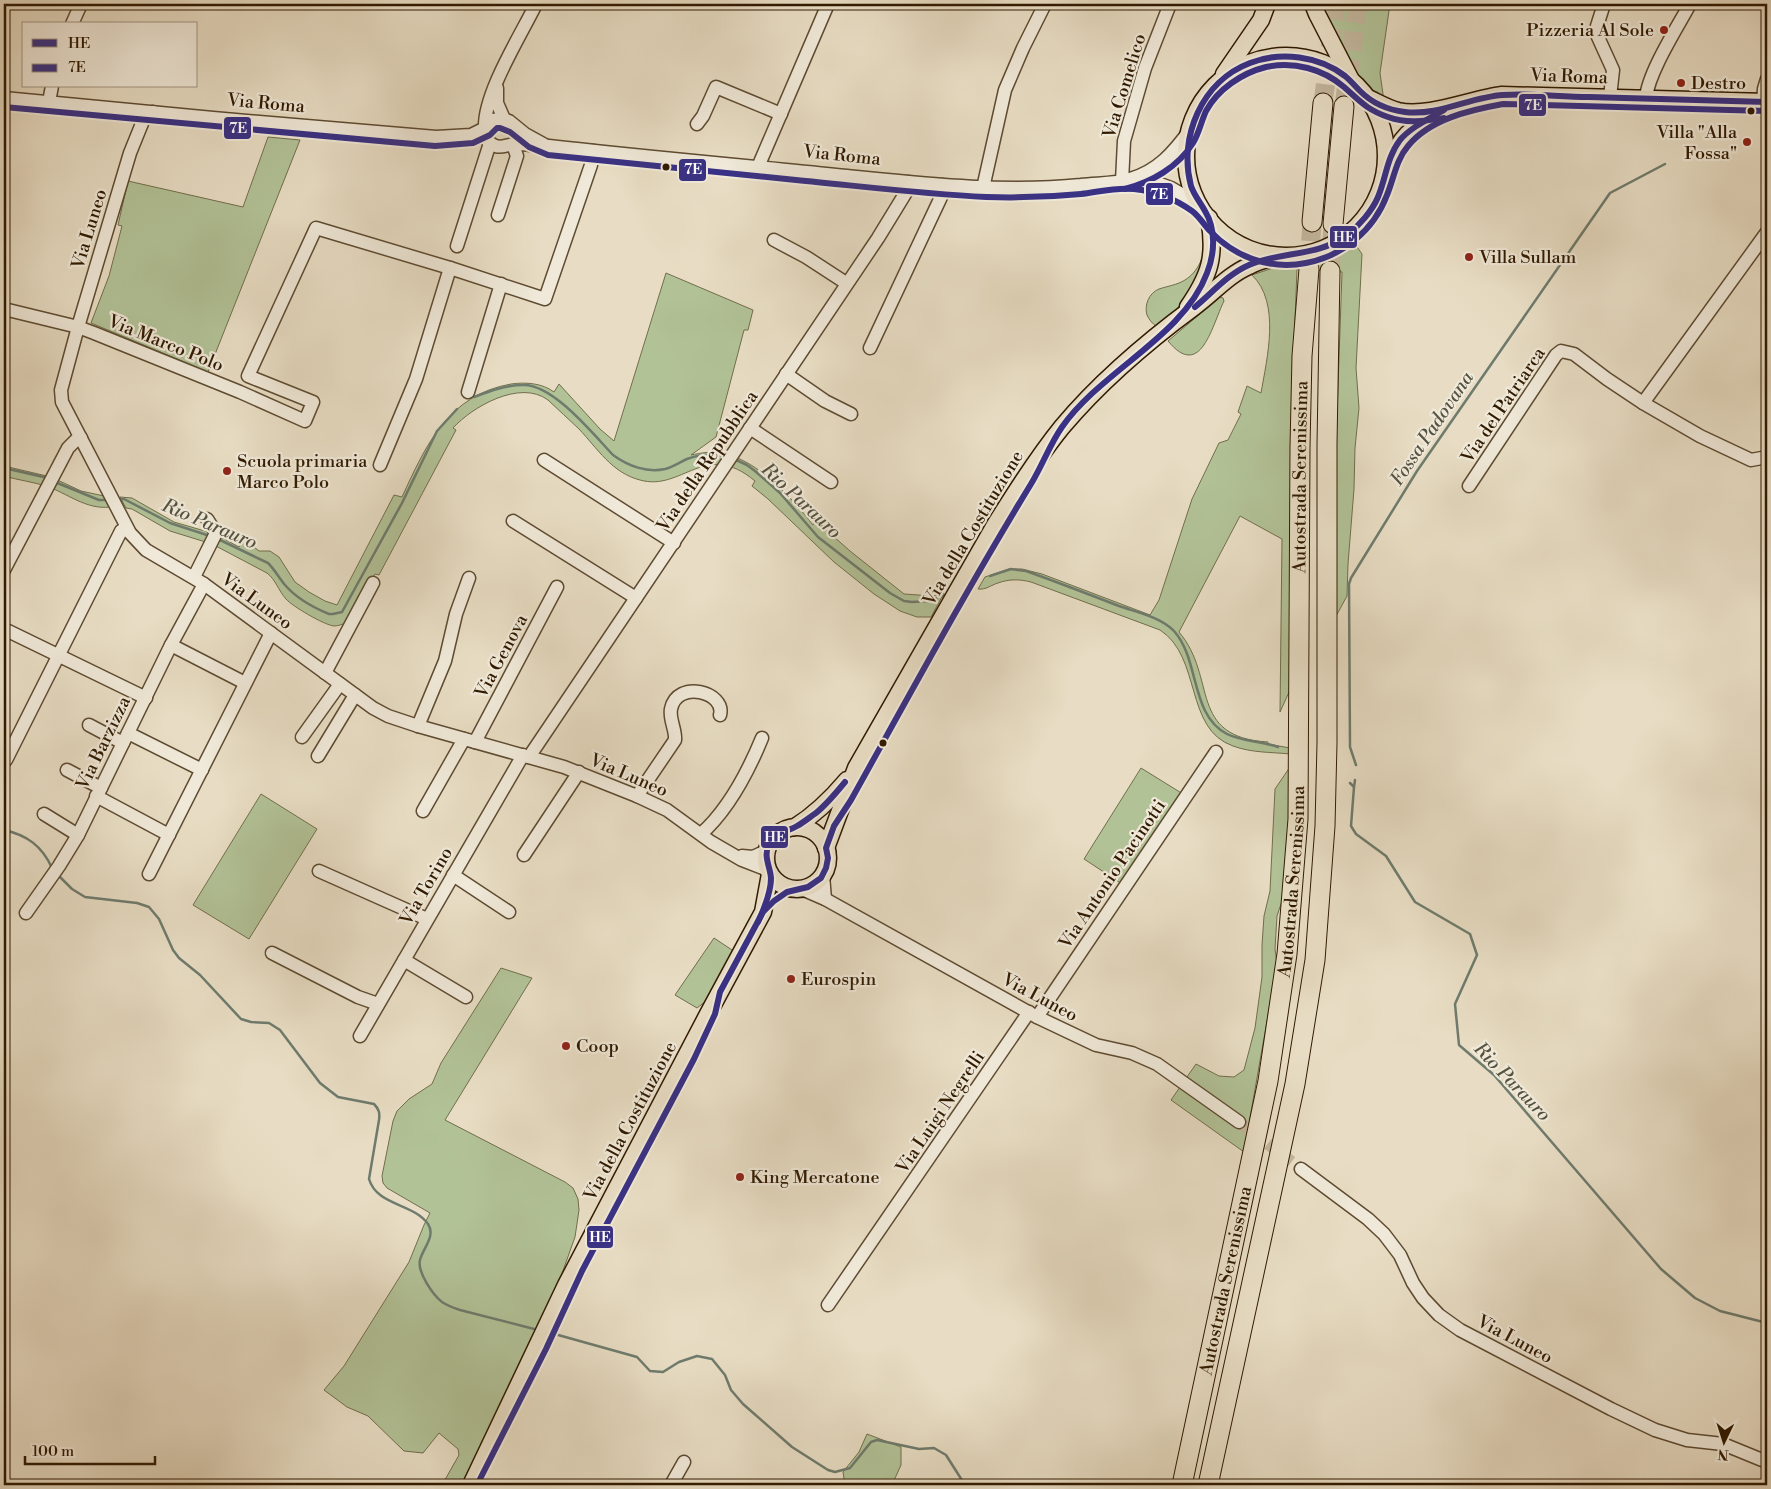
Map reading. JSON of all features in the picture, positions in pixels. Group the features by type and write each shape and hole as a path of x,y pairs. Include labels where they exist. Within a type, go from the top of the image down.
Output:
{"highway":[{"path":"1312,222 1323,103"},
{"path":"1333,224 1344,106"},
{"name":"Autostrada Serenissima","path":"1182,1485 1268,1080 1287,954 1298,819 1300,447 1302,356 1309,269"},
{"name":"Autostrada Serenissima","path":"1208,1485 1295,1084 1315,960 1325,826 1326,444 1330,271"}],"main road":[{"path":"1268,4 1261,20 1220,81 1202,102 1190,130 1187,148 1187,166 1192,188 1199,204 1222,232 1239,245 1258,253 1278,256 1318,251 1341,240 1361,222 1370,210 1378,196 1392,155 1401,140 1416,127 1446,108"},
{"path":"1313,4 1352,82"},
{"path":"1220,81 1250,62 1265,58 1289,56 1306,58 1340,72 1366,97 1377,113 1383,130 1386,153 1384,176"},
{"name":"Via Roma","path":"1446,108 1502,95 1765,102"},
{"path":"1366,97 1389,108 1404,112 1446,108"},
{"path":"1182,315 1198,293 1209,268 1213,242 1209,218"},
{"path":"1182,315 1237,273 1249,266 1278,256"},
{"name":"Via della Costituzione","path":"826,848 856,768 995,525 1039,457 1083,404 1107,380 1182,315"},
{"name":"Via della Costituzione","path":"795,827 830,800 856,768"},
{"path":"805,828 814,832 826,848 828,858 826,868 814,884 798,889 779,884 769,872 766,851 776,834 785,829 805,828"},
{"name":"Via della Costituzione","path":"763,912 769,872"},
{"name":"Via della Costituzione","path":"471,1485 536,1346 699,1031 763,912 774,901 798,889"}],"street":[{"path":"73,22 81,4"},
{"path":"456,246 489,142 484,135 485,127 497,112 498,80 536,4"},
{"path":"758,167 828,4"},
{"path":"983,188 1005,90 1045,4"},
{"name":"Via Comelico","path":"1126,180 1124,140 1145,68 1170,4"},
{"path":"1604,4 1597,26 1602,47 1613,70 1610,97"},
{"path":"1646,98 1653,72 1690,4"},
{"path":"1765,102 1764,89 1767,79"},
{"path":"697,124 703,116 716,87 781,114"},
{"path":"49,102 52,88"},
{"name":"Via Roma","path":"4,98 436,137 463,143 489,142 498,147 514,144 550,146 983,188 1048,188 1126,180"},
{"name":"Via Luneo","path":"130,153 134,111"},
{"name":"Via Luneo","path":"153,112 144,117 130,153 78,327 61,394 62,402 126,528 133,537 146,550 199,580 373,708 388,716 579,772 667,810 742,860 769,872"},
{"name":"Via Roma","path":"436,137 471,135 493,120 497,112 532,139 550,146"},
{"path":"498,215 517,156 514,144 519,136 517,127"},
{"path":"1126,180 1162,164 1190,130"},
{"path":"380,465 416,379 450,268 545,300 593,151"},
{"path":"1126,180 1166,186 1199,204"},
{"name":"Via della Repubblica","path":"526,756 674,543 882,230 908,189 908,182"},
{"path":"870,348 941,197 942,184"},
{"name":"Via Marco Polo","path":"240,392 316,228 450,268"},
{"path":"1643,403 1767,232"},
{"path":"774,240 806,257 846,283"},
{"path":"468,392 501,284"},
{"name":"Via Marco Polo","path":"4,309 78,327 240,392 305,421 313,402 248,376"},
{"name":"Via del Patriarca","path":"1469,486 1556,355 1561,351 1574,354 1643,403 1700,436 1751,460 1767,457"},
{"path":"786,374 824,401 851,414"},
{"path":"750,428 831,482"},
{"path":"4,570 68,448 81,438"},
{"path":"544,460 674,543"},
{"name":"Via Barzizza","path":"26,914 78,836 172,645 216,533 207,519"},
{"path":"513,521 636,598"},
{"path":"6,760 121,531 126,528"},
{"path":"418,726 445,661 456,614 469,578"},
{"path":"325,673 372,583"},
{"name":"Via Genova","path":"423,811 470,740 557,586"},
{"path":"4,629 146,698"},
{"path":"149,874 271,633"},
{"path":"172,645 245,683"},
{"path":"302,737 340,684"},
{"path":"637,796 675,740 671,713 672,705 677,697 686,691 700,692 718,703 721,707 720,715"},
{"path":"318,756 355,695"},
{"path":"89,725 202,770"},
{"path":"701,834 733,796 752,762 762,738"},
{"name":"Via Antonio Pacinotti","path":"1033,1014 1216,752"},
{"name":"Via Torino","path":"360,1036 452,875 526,756"},
{"path":"67,770 99,792 169,834"},
{"path":"524,856 579,772"},
{"path":"44,814 78,836"},
{"path":"734,855 749,858 766,851"},
{"path":"319,870 427,919"},
{"path":"452,875 509,912"},
{"path":"822,875 825,899"},
{"name":"Via Luneo","path":"798,889 825,899 1033,1014 1096,1045 1132,1054 1157,1064 1239,1122"},
{"path":"272,953 358,997 378,1004"},
{"path":"404,960 466,998"},
{"name":"Via Luigi Negrelli","path":"828,1305 1033,1014"},
{"name":"Via Luneo","path":"1301,1169 1368,1219 1384,1234 1400,1255 1413,1283 1423,1298 1439,1315 1460,1330 1656,1430 1687,1440 1723,1444 1767,1462"},
{"path":"671,1485 684,1462"}],"green space":[{"path":"1318,4 1390,4 1380,73 1384,101 1370,90 1356,74"},
{"path":"268,137 300,140 208,372 91,323 109,276 122,226 118,225 128,181 243,207"},
{"path":"1190,208 1204,225 1204,239 1201,225"},
{"path":"1355,244 1362,254 1356,368 1359,408 1347,596 1335,618 1335,473 1342,272 1297,269 1293,372 1290,690 1280,712 1282,539 1240,516 1179,632 1191,650 1208,702 1215,717 1225,729 1243,738 1290,748 1290,754 1247,750 1233,746 1218,737 1207,724 1199,709 1182,657 1173,642 1160,630 1031,582 1010,580 984,589 978,589 985,577 1009,569 1022,569 1042,574 1150,615 1159,600 1192,499 1219,443 1228,440 1241,414 1238,412 1247,386 1261,393 1270,331 1269,315 1261,287 1252,275 1273,268 1317,263 1338,255"},
{"path":"1204,247 1204,265 1184,302 1157,327 1147,315 1146,307 1150,296 1159,289 1179,283 1191,276 1202,259"},
{"path":"666,273 753,310 748,330 744,330 716,437 691,455 717,452 748,463 773,481 813,525 817,518 823,527 850,551 904,594 933,596 944,593 931,617 917,617 900,611 874,594 834,562 752,486 755,481 737,469 722,465 708,465 655,482 630,477 613,466 579,429 548,400 537,394 511,394 497,398 472,412 453,428 456,430 379,575 375,574 346,623 339,625 329,625 308,615 295,606 286,599 267,573 212,544 170,531 132,509 126,508 120,497 132,498 174,522 215,534 239,547 244,539 259,551 270,551 279,557 295,582 325,601 337,605 394,495 402,497 430,441 455,411 471,399 489,390 511,384 534,384 554,392 559,384 600,429 614,441"},
{"path":"1220,297 1224,301 1204,345 1197,352 1189,355 1179,352 1168,341"},
{"path":"4,466 51,477 81,491 104,496 110,507 85,504 46,486 4,476"},
{"path":"1290,767 1284,895 1277,916 1275,949 1277,964 1244,1152 1171,1100 1196,1064 1219,1076 1234,1077 1244,1070 1255,1028 1262,977 1264,916 1270,891 1275,789"},
{"path":"1141,768 1183,794 1122,884 1084,859"},
{"path":"261,794 317,829 249,939 193,905"},
{"path":"714,938 735,952 710,998 697,1008 675,995"},
{"path":"501,968 532,978 445,1120 565,1182 573,1188 578,1199 579,1210 575,1237 560,1279 462,1485 442,1485 459,1455 458,1449 439,1433 423,1453 404,1451 368,1416 347,1407 324,1390 344,1366 409,1262 430,1213 387,1188 383,1183 382,1176 393,1121 397,1111 409,1099 432,1084 441,1063"},
{"path":"867,1434 901,1447 901,1465 892,1485 845,1485 843,1472 859,1452"}],"waterway":[{"name":"Fossa Padovana","path":"1356,765 1350,747 1349,584 1351,578 1417,471 1610,193 1665,164"},
{"name":"Rio Parauro","path":"474,397 510,386 523,385 535,387 559,401 572,412 613,455 631,465 645,469 665,469 692,457 702,455 726,456"},
{"name":"Rio Parauro","path":"218,539 268,563 290,590 305,602 329,614 342,612 402,503 437,431 457,409"},
{"name":"Rio Parauro","path":"734,459 755,471 780,493 818,537 890,593 904,601 912,602 929,601 948,594"},
{"name":"Rio Parauro","path":"4,468 48,478"},
{"name":"Rio Parauro","path":"55,482 99,500 109,500"},
{"name":"Rio Parauro","path":"117,499 124,499 170,523 210,536"},
{"name":"Rio Parauro","path":"990,576 1011,569 1026,571 1148,616 1169,626 1182,643 1201,701 1215,725 1233,737 1278,747"},
{"name":"Fossa Padovana","path":"1354,787 1355,780"},
{"name":"Rio Parauro","path":"1350,783 1354,787 1351,826 1356,834 1386,856 1415,902 1470,934 1477,955 1455,1004 1459,1045 1494,1075 1661,1269 1695,1298 1720,1311 1767,1323"},
{"path":"4,830 27,838 44,853 52,868"},
{"path":"57,874 72,889 85,897 137,903 149,907 159,919 173,950 179,958 200,975 241,1019 251,1022 269,1023 280,1030 320,1083 338,1097 374,1104 378,1109 379,1118 369,1179 373,1188 379,1194 387,1200 414,1212 428,1224 431,1233 420,1260 420,1265 423,1277 430,1289 442,1302 453,1308 538,1330"},
{"path":"551,1333 637,1357 650,1371 663,1372 679,1362 697,1356 712,1359 725,1375 731,1390 743,1404 792,1447 828,1470 835,1472 850,1468 871,1442 877,1440 919,1449 934,1448 946,1455 965,1485"}],"tunnel":[{"path":"1323,103 1336,4"},
{"path":"1344,106 1358,4"},
{"path":"1309,269 1312,222"},
{"path":"1330,271 1333,224"},
{"path":"1239,1122 1301,1169"}],"transit line":[{"name":"HE","path":"477,1485 546,1349 582,1271 694,1059 715,1014 720,992 763,912 787,892 808,887 821,878 826,868 828,858 826,848 834,826 851,800 1062,427 1078,407 1098,388 1161,335 1180,316 1196,295 1210,265 1213,233 1209,218 1191,186 1188,149 1191,130 1198,113 1207,97 1219,83 1233,71 1262,59 1299,57 1335,69 1375,102 1387,108 1405,112 1442,109 1491,96 1503,95 1767,102"},
{"name":"7E","path":"1125,189 1154,178 1172,166 1187,152 1193,143 1206,111 1217,96 1232,83 1248,73 1266,67 1277,65 1297,66 1327,75 1369,108 1395,119 1416,121 1444,118"},
{"name":"7E","path":"4,107 435,146 473,143 500,128 510,132 529,147 548,155 962,196 1034,197 1081,194 1114,189 1134,189 1172,199 1195,213 1210,231 1230,248 1254,259 1279,265 1292,265 1320,260 1356,240 1381,208 1404,151 1427,129 1451,117 1503,104 1767,111"},
{"name":"HE","path":"1195,307 1227,279 1249,265 1324,247 1347,235 1365,218 1372,208 1381,190 1392,153 1400,140 1415,127 1444,110"},
{"name":"HE","path":"758,922 767,901 771,884 767,857 769,844 774,837 797,826 816,813 845,782"}],"place":[{"name":"Pizzeria Al Sole","path":"1664,30"},
{"name":"Destro","path":"1681,83"},
{"name":"Villa \"Alla Fossa\"","path":"1747,142"},
{"name":"Villa Sullam","path":"1469,257"},
{"name":"Scuola primaria Marco Polo","path":"227,471"},
{"name":"Eurospin","path":"791,979"},
{"name":"Coop","path":"566,1046"},
{"name":"King Mercatone","path":"740,1177"}]}
